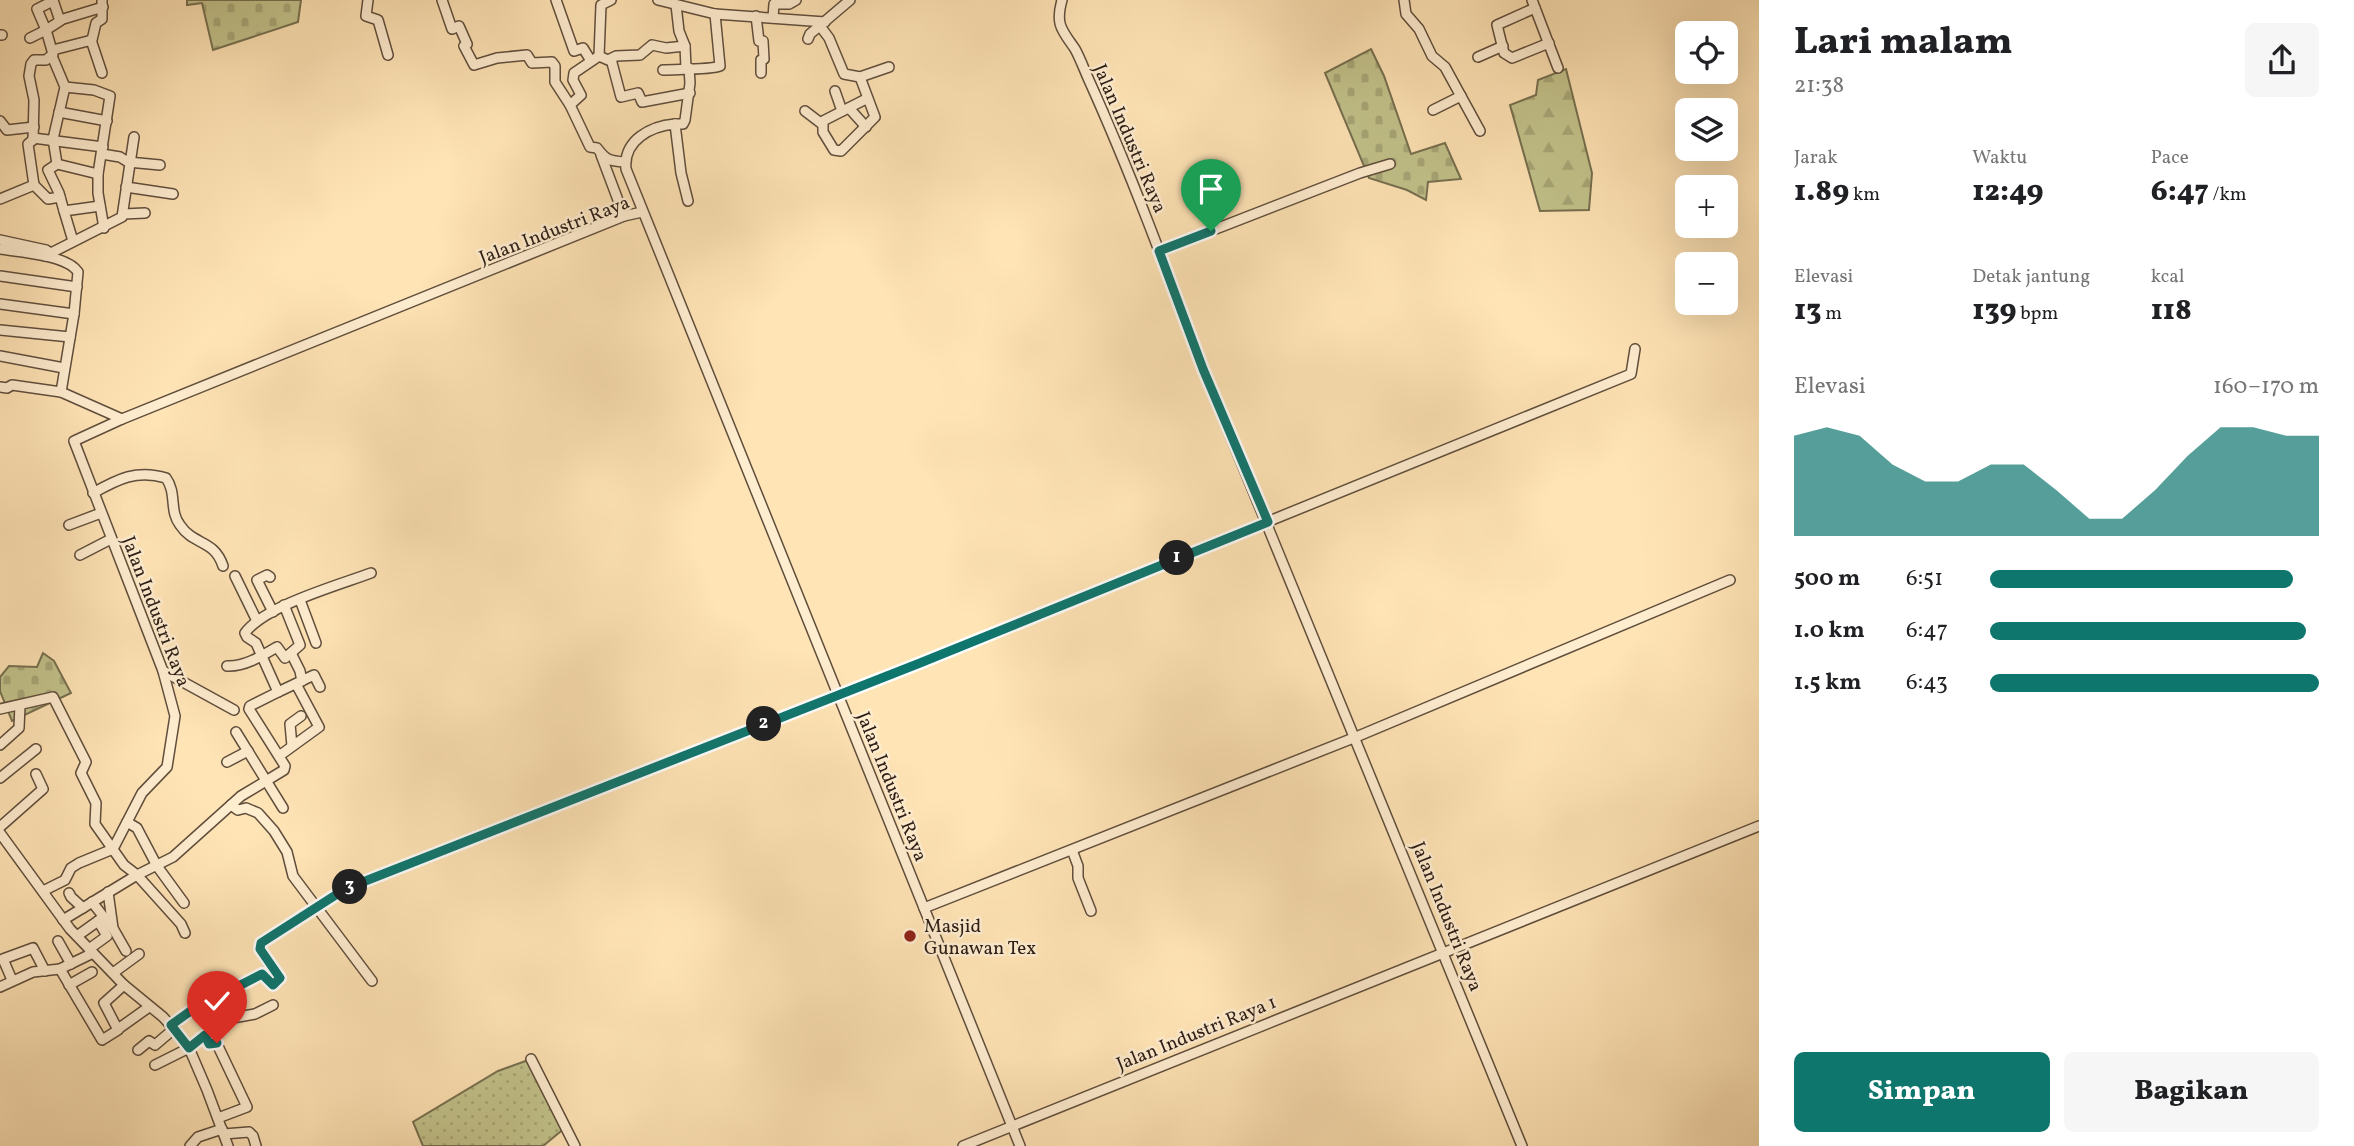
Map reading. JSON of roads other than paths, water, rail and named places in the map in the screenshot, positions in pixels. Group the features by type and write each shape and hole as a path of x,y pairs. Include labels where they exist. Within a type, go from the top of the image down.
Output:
{"street":[{"path":"57,164 54,139 65,87 37,9 53,0 60,20"},
{"path":"368,0 366,16 379,22 387,55"},
{"path":"442,0 452,29 459,26 467,44 464,46 474,65 497,58 526,55 532,63 552,62 555,66 555,82 570,104 590,147 599,149 624,216"},
{"path":"556,0 573,49 575,51 583,48 595,59 640,55 652,45 666,48 685,46"},
{"path":"570,104 581,95 572,75 595,59 601,5 611,0"},
{"path":"658,0 715,13 823,24"},
{"path":"773,18 774,4 789,4 796,0"},
{"path":"808,39 850,0"},
{"name":"Jalan Industri Raya","path":"1062,0 1059,18 1062,32 1075,50 1092,86 1159,251 1203,369 1522,1146"},
{"path":"1404,0 1406,14 1419,29 1432,56 1445,66 1480,131"},
{"path":"30,38 60,20 102,4 102,20 96,22 91,40 102,73"},
{"path":"1549,43 1512,58 1504,53 1497,25 1533,4 1549,43 1558,68"},
{"path":"642,212 625,169 625,162 636,141 647,131 655,126 684,122 690,93 685,46 679,31 676,5"},
{"path":"663,70 715,69 720,66 715,13"},
{"path":"756,16 758,41 763,41 761,74"},
{"path":"823,24 844,74 860,77 889,67"},
{"path":"60,197 48,199 34,185 28,144 33,138 34,127 30,67 34,60 46,60 52,53 91,40"},
{"path":"1478,57 1503,46"},
{"path":"611,59 621,97 638,93 642,102 690,93"},
{"path":"805,111 822,124 826,138 838,152 866,127 875,114 860,77"},
{"path":"65,87 94,90 110,95 98,174 104,228"},
{"path":"835,91 846,109 866,127"},
{"path":"1433,110 1461,96"},
{"path":"822,124 868,98"},
{"path":"59,112 107,121"},
{"path":"0,121 7,130 34,127"},
{"path":"675,124 681,173 688,201"},
{"path":"50,256 120,220 134,137"},
{"path":"33,138 54,139 102,150 129,162 160,164"},
{"path":"601,155 612,161 625,162"},
{"path":"73,242 60,197 48,170 57,164 98,174"},
{"path":"1159,251 1360,173 1390,164"},
{"path":"0,199 34,185"},
{"path":"126,187 173,194"},
{"path":"64,211 100,206"},
{"name":"Jalan Industri Raya","path":"113,849 142,793 167,767 175,716 163,671 74,441 122,418 624,216 642,212 1020,1146"},
{"path":"123,214 145,213"},
{"path":"0,261 1,242 74,265 78,272 78,287 61,392"},
{"path":"0,276 78,287"},
{"path":"0,304 74,314"},
{"path":"0,330 70,337"},
{"path":"138,1050 149,1041 154,1045 192,1010 262,974 272,985 279,980 260,945 317,905 369,878 465,843 838,695 1631,374 1635,349"},
{"path":"0,356 64,368"},
{"path":"0,387 61,392 122,418"},
{"path":"93,493 122,477 136,474 166,478 173,493 178,524 190,537 215,550 223,566"},
{"path":"69,525 101,513"},
{"path":"80,555 111,539"},
{"path":"278,692 263,656 255,642 245,633 257,621 284,605 370,573"},
{"path":"234,576 257,621"},
{"path":"270,577 255,577 273,612"},
{"path":"924,908 1356,737 1730,580"},
{"path":"300,600 316,643"},
{"path":"227,666 240,665 277,647 285,658 301,643 284,605"},
{"path":"279,756 320,727 299,682 300,671 291,653"},
{"path":"163,671 234,710"},
{"path":"63,920 136,875 177,854 247,792 285,768 249,708 314,675 320,687"},
{"path":"0,709 53,697 86,762 81,773 96,802 94,823 124,865 181,924 185,933"},
{"path":"0,745 19,728 20,705"},
{"path":"292,746 290,724 301,716"},
{"path":"236,732 283,808"},
{"path":"0,778 36,749"},
{"path":"227,762 248,751"},
{"path":"36,774 43,789 0,833 76,936 124,985 173,1027 189,1048 228,1146"},
{"path":"231,805 238,810 249,809 263,817 281,841 293,876 372,981"},
{"path":"127,822 137,828 157,866 184,903"},
{"name":"Jalan Industri Raya 1","path":"963,1146 1759,825"},
{"path":"43,891 65,880 71,868 79,863 113,849"},
{"path":"1072,850 1079,866 1078,878 1091,911"},
{"path":"69,892 83,908"},
{"path":"108,892 114,929 126,951"},
{"path":"0,986 33,972 60,969 91,951 107,936 92,902"},
{"path":"101,919 114,929"},
{"path":"76,936 101,919"},
{"path":"58,941 71,964"},
{"path":"12,980 3,960 33,948 44,971"},
{"path":"113,973 139,954"},
{"path":"60,969 101,1040 117,1032 149,1007"},
{"path":"69,985 92,972"},
{"path":"118,1029 104,1003 124,985"},
{"path":"223,995 229,1007"},
{"path":"155,1065 189,1048 227,1020 255,1014 273,1005"},
{"path":"205,1035 209,1044 217,1044 247,1107 218,1118"},
{"path":"531,1059 575,1146"},
{"path":"190,1146 198,1137 223,1131 249,1132 256,1146"}],"place":[{"name":"Masjid Gunawan Tex","path":"910,936"}]}
